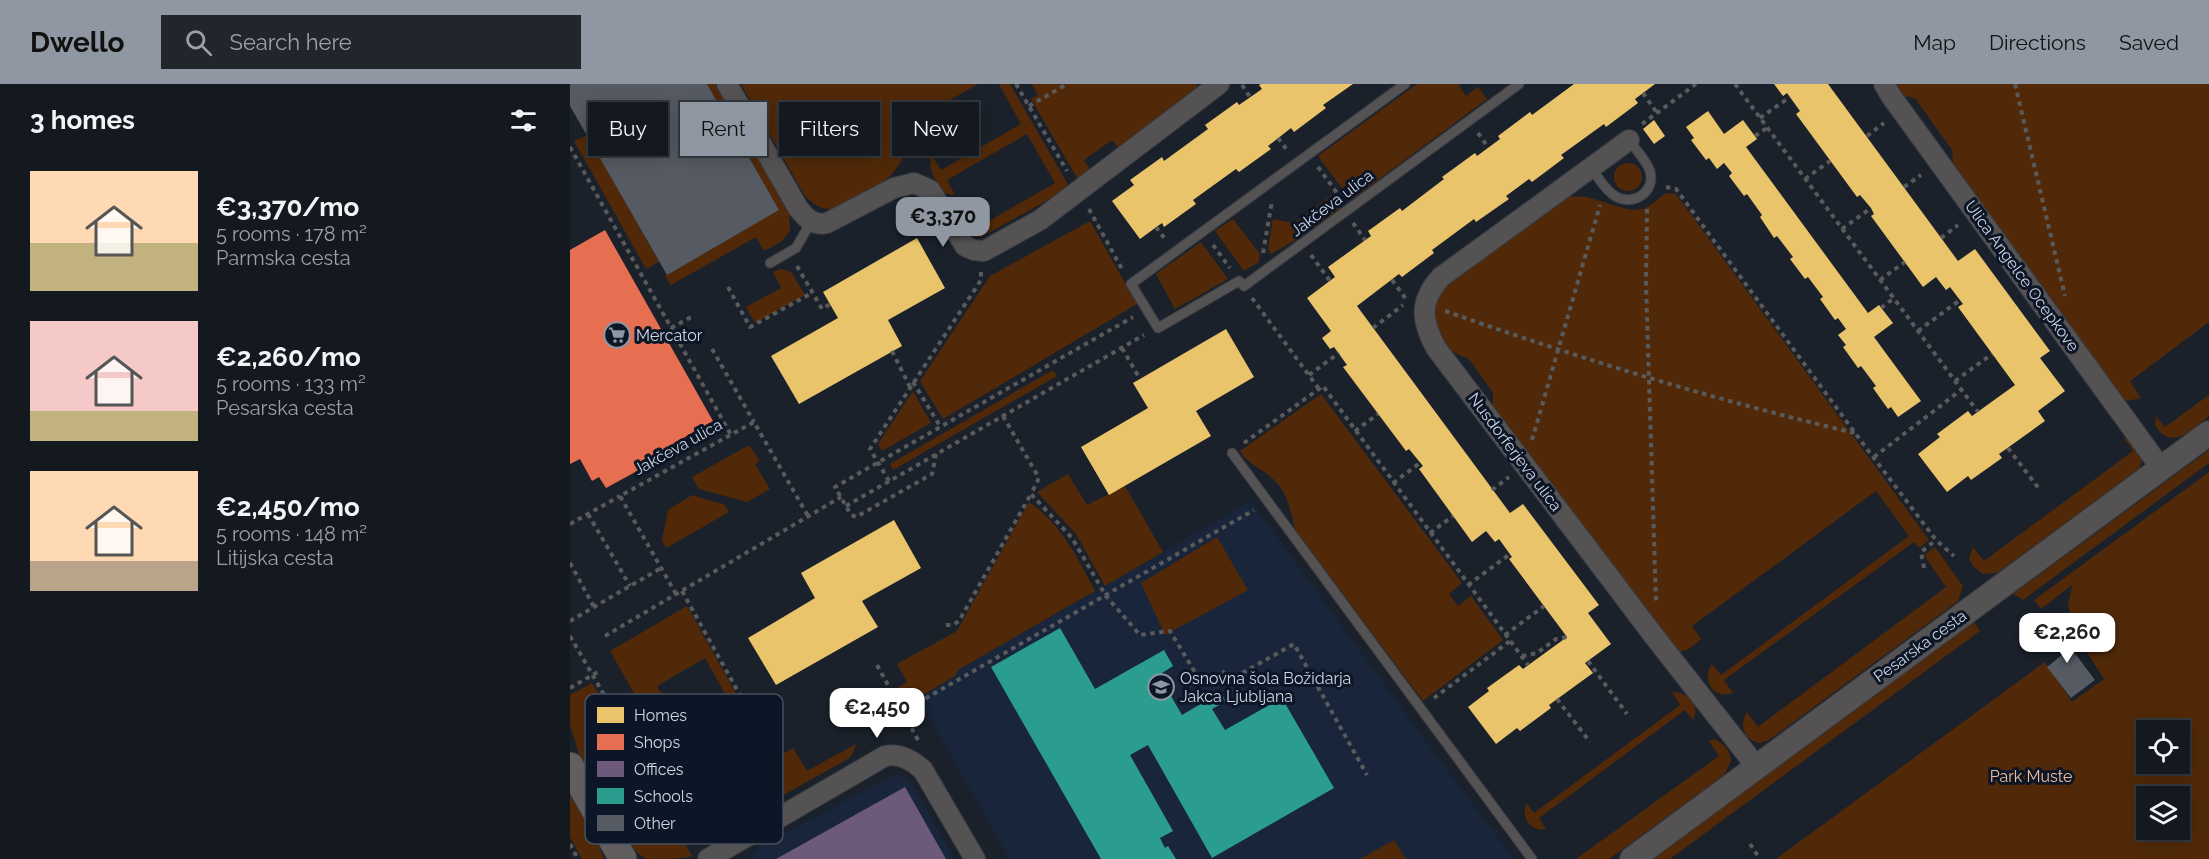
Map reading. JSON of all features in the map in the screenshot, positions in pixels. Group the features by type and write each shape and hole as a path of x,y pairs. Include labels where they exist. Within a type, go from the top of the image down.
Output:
{"main road":[{"path":"570,766 585,792"},
{"path":"614,844 623,859"}],"street":[{"path":"727,84 798,208 811,222 827,223 894,188 914,183 930,190 961,241 969,248 979,251 989,249 1040,220 1219,84"},
{"name":"Ulica Angelce Ocepkove","path":"1884,84 1890,96 2161,468"},
{"path":"1425,304 1429,292 1441,277 1629,140"},
{"name":"Nusdorferjeva ulica","path":"1425,304 1426,326 1436,348 1657,640 1756,766"},
{"name":"Pesarska cesta","path":"1632,859 2209,433"},
{"path":"783,810 885,756 893,754 918,765 928,776 975,859"},
{"path":"700,854 719,844"}],"lane":[{"path":"1158,328 1131,284 1405,84"},
{"name":"Jakčeva ulica","path":"1158,328 1272,266 1519,84"},
{"path":"1591,168 1609,192 1622,199 1636,199 1644,194 1650,184 1651,173 1629,140"},
{"path":"770,263 799,244 811,222"},
{"path":"1232,453 1532,859"}],"path":[{"path":"1016,84 1131,284"},
{"path":"1029,106 1067,84"},
{"path":"1241,84 1250,97"},
{"path":"1629,140 1640,132 1637,129 1696,84"},
{"path":"1735,84 1978,412"},
{"path":"2015,84 2067,305"},
{"path":"1643,93 1658,113"},
{"path":"1760,118 1790,97"},
{"path":"1755,136 1767,128"},
{"path":"570,147 731,435"},
{"path":"1309,154 1349,208"},
{"path":"1805,179 1830,161"},
{"path":"1272,266 1263,252 1275,178"},
{"path":"1650,184 1676,189 1855,433 1936,540 1953,556"},
{"path":"1525,465 1606,187"},
{"path":"1644,194 1647,210 1646,284 1657,640"},
{"path":"1842,229 1871,208"},
{"path":"1203,231 1319,389"},
{"path":"1302,244 1330,281"},
{"path":"889,481 870,448 981,280 979,251"},
{"path":"790,252 822,309 830,304"},
{"path":"1880,280 1905,262"},
{"path":"1373,328 1408,302 1392,280"},
{"path":"728,287 750,327 812,293"},
{"path":"1881,308 1894,298"},
{"path":"1918,331 1960,300"},
{"path":"1425,304 1558,351 1650,380 1759,411 1855,433"},
{"path":"936,454 932,474 856,517 851,515 835,487 1147,309"},
{"path":"671,328 693,316"},
{"path":"846,506 1158,328"},
{"path":"1122,348 1140,379"},
{"path":"712,349 808,516"},
{"path":"892,351 910,387"},
{"path":"1309,375 1339,353"},
{"path":"1955,381 1992,354"},
{"path":"913,382 940,426"},
{"path":"1232,453 1323,386 1528,665"},
{"path":"1874,458 1961,390"},
{"path":"1355,431 1378,414"},
{"path":"946,625 953,625 959,621 1040,478 1003,416"},
{"name":"Jakčeva ulica","path":"570,524 754,422"},
{"path":"2008,447 2040,490"},
{"path":"1393,483 1420,463"},
{"path":"1030,494 1072,538 1106,596 1140,635 1170,630 1196,674 1213,678 1223,672 1228,681 1294,644 1367,775"},
{"path":"620,496 676,594"},
{"path":"605,636 841,497"},
{"path":"902,712 1268,502"},
{"path":"588,514 630,586"},
{"path":"1430,533 1453,516"},
{"path":"1924,568 1922,552 1936,540"},
{"path":"1468,585 1510,554"},
{"path":"570,563 594,607"},
{"path":"570,621 661,568"},
{"path":"682,591 739,694"},
{"path":"1505,635 1544,606"},
{"path":"570,636 603,694"},
{"path":"1521,656 1537,653 1556,639 1567,637"},
{"path":"1420,708 1510,641"},
{"path":"1588,661 1627,714"},
{"path":"877,665 924,751 918,765"},
{"path":"570,687 601,670"},
{"path":"1557,699 1590,742"},
{"path":"570,844 578,859"},
{"path":"1749,844 1760,859"}],"shaded area":[{"name":"Osnovna šola Božidarja Jakca Ljubljana","path":"1251,501 1514,859 1010,859 918,698 955,676 958,670"},
{"path":"893,775 903,776 909,780 955,859 750,859 753,857 753,851 766,844 783,844 783,835"}],"green space":[{"path":"707,84 715,84 725,102 717,102"},
{"path":"741,84 978,84 946,102 892,102 892,156 904,156 894,171 870,191 843,206 829,209 816,205 805,196 782,156 880,156 880,102 779,102 779,150 767,130 767,102 751,102"},
{"path":"999,84 1010,84 1070,188 981,237 971,236 965,232 966,216 975,229 1055,183 1027,134 947,180 955,195 944,193 931,170 932,156 941,170 965,156 979,156 979,148 1021,124"},
{"path":"1032,84 1197,84 1195,92 1120,150 1112,140 1084,160 1092,172 1079,181 1031,99 1038,95"},
{"path":"1417,84 1460,84 1466,96 1478,87 1487,99 1351,200 1318,156"},
{"path":"1890,84 2209,84 2209,322 2130,381 2141,398 2127,401 2118,395 1954,173 1952,150 1915,98 1897,95"},
{"path":"587,135 588,156 599,156 659,262 646,269 574,141"},
{"path":"748,156 756,156 789,214 790,231 781,242 764,251 756,237 671,285 665,276 779,210"},
{"path":"1628,163 1638,167 1642,177 1638,187 1628,191 1618,187 1614,177 1618,167"},
{"path":"1666,193 1676,194 1929,540 1919,548 1914,542 1724,680 1733,693 1726,694 1720,694 1711,687 1708,676 1712,664 1721,675 1909,536 1876,491 1692,626 1701,639 1686,650 1674,651 1493,411 1493,393 1469,359 1446,349 1436,331 1433,311 1440,289 1563,198 1584,197 1633,210 1645,208"},
{"path":"1332,195 1341,208 1299,238 1271,254 1268,248 1273,219 1294,223"},
{"path":"1233,219 1260,254 1259,262 1244,271 1215,231"},
{"path":"1090,221 1137,304 943,419 920,381 990,276"},
{"path":"1201,242 1228,279 1175,309 1156,274"},
{"path":"781,269 791,272 805,295 755,323 746,307 781,288 773,272"},
{"path":"1053,370 1057,376 893,470 890,464"},
{"path":"913,391 931,423 882,451 878,444"},
{"path":"1321,394 1462,583 1449,594 1458,606 1471,596 1503,640 1423,701 1296,531 1288,503 1278,484 1247,460 1240,451"},
{"path":"2209,395 2209,416 2182,436 2168,437 2161,433 2155,425 2156,416 2165,427"},
{"path":"2124,438 2131,438 2144,457 2139,469 1997,573 1983,574 1973,566 1969,559 1973,547 1984,561 2133,451"},
{"path":"749,445 760,461 755,464 770,489 747,502 699,489 692,477"},
{"path":"2209,450 2209,463 2023,600 2013,594"},
{"name":"Park Muste","path":"2209,472 2209,859 1776,859 2045,662 2072,702 2104,679 2078,638 2068,606 2072,585 2041,609 2034,600"},
{"path":"1068,474 1087,505 1125,486 1163,552 1105,586 1076,534 1037,492"},
{"path":"692,495 725,505 729,512 666,548 662,540 668,510"},
{"path":"1029,502 1059,531 1075,554 1095,591 958,670 955,676 904,706 894,690 907,682 897,664 957,631"},
{"path":"1217,537 1248,590 1165,635 1141,583"},
{"path":"1935,547 1963,586 1958,601 1769,740 1759,743 1749,738 1743,726 1747,712 1758,727 1946,587 1924,555"},
{"path":"687,606 736,694 725,694 705,658 657,686 662,694 634,694 610,651"},
{"path":"1974,622 1980,631 1670,859 1652,859"},
{"path":"592,683 598,694 585,694 585,765 579,754 570,725 570,695"},
{"path":"1672,692 1683,694 1692,700 1695,709 1693,720 1685,710 1539,818 1546,829 1535,828 1528,823 1525,814 1526,803 1534,813 1680,705"},
{"path":"1715,739 1726,748 1731,761 1724,775 1609,859 1576,859 1719,756 1709,741"},
{"path":"856,744 848,759 783,795 783,754 793,748 807,771"},
{"path":"570,792 585,819 585,844 598,844 604,859 582,859 570,837"},
{"path":"1394,840 1406,859 1360,859"},
{"path":"630,844 685,844 692,856 648,859 640,855"}],"building: Homes":[{"path":"1353,84 1323,105 1326,108 1294,132 1291,128 1268,146 1271,149 1239,172 1236,169 1193,200 1196,204 1164,227 1162,223 1140,239 1112,201 1134,185 1130,180 1162,157 1164,161 1208,129 1205,125 1237,102 1239,105 1262,89 1259,85"},
{"path":"1574,84 1655,84 1635,99 1638,103 1606,127 1604,124 1561,155 1564,158 1532,182 1529,179 1506,196 1509,199 1476,222 1474,219 1432,250 1434,253 1402,277 1399,274 1357,306 1510,513 1523,504 1599,605 1588,613 1611,644 1585,663 1593,673 1549,705 1551,708 1520,731 1517,728 1496,744 1468,707 1489,691 1487,688 1519,665 1523,669 1567,637 1509,559 1512,557 1499,539 1495,542 1486,531 1472,542 1419,469 1423,466 1409,449 1406,451 1343,367 1347,365 1334,347 1330,349 1322,338 1331,331 1307,298 1335,277 1328,267 1371,236 1368,231 1400,208 1402,211 1444,179 1442,177 1475,153 1477,156 1500,139 1498,136 1530,112 1532,115"},
{"path":"1774,84 1828,84 1958,261 1975,249 2050,351 2040,358 2065,391 2038,411 2045,421 1999,454 2002,458 1971,480 1968,476 1947,492 1918,454 1940,437 1937,434 1968,411 1972,416 2015,385 1958,307 1963,304 1950,287 1946,290 1936,277 1923,287 1871,216 1874,214 1871,208 1860,195 1857,197 1796,114 1800,111 1787,93 1783,96"},
{"path":"1708,111 1724,134 1743,120 1757,139 1746,147 1868,313 1879,305 1893,323 1874,337 1921,401 1898,417 1891,407 1888,409 1873,388 1876,386 1861,366 1858,368 1843,347 1846,345 1838,335 1846,329 1838,318 1835,320 1820,299 1823,297 1808,277 1805,279 1790,259 1793,257 1777,236 1774,238 1760,217 1762,215 1747,194 1744,196 1729,176 1732,173 1724,163 1717,169 1709,158 1706,160 1691,140 1694,138 1686,127"},
{"path":"1654,120 1665,136 1654,144 1643,129"},
{"path":"917,238 945,288 888,320 902,346 799,404 771,356 838,318 823,292"},
{"path":"1226,329 1254,377 1196,411 1211,436 1109,495 1081,447 1148,408 1133,383"},
{"path":"894,520 921,568 862,601 878,627 776,685 748,638 815,598 801,573"}],"building: Shops":[{"name":"Mercator","path":"605,230 713,421 636,465 639,470 606,488 599,477 592,481 580,459 570,464 570,250"}],"building: Offices":[{"path":"905,787 946,859 776,859"}],"building: Schools":[{"path":"1060,628 1095,689 1164,650 1173,666 1159,675 1182,715 1221,692 1226,701 1212,709 1225,730 1282,698 1334,788 1212,858 1148,745 1130,755 1173,831 1160,838 1165,848 1168,846 1176,859 1101,859 991,667"}],"building: Other":[{"path":"570,84 707,84 717,102 680,102 680,156 748,156 779,210 667,275 599,156 668,156 668,102 588,102 588,137 570,106"},
{"path":"2048,618 2095,680 2071,698 2047,667 2063,654 2040,625"}],"place":[{"name":"Mercator","path":"617,335"},
{"name":"Osnovna šola Božidarja Jakca Ljubljana","path":"1161,687"}]}
